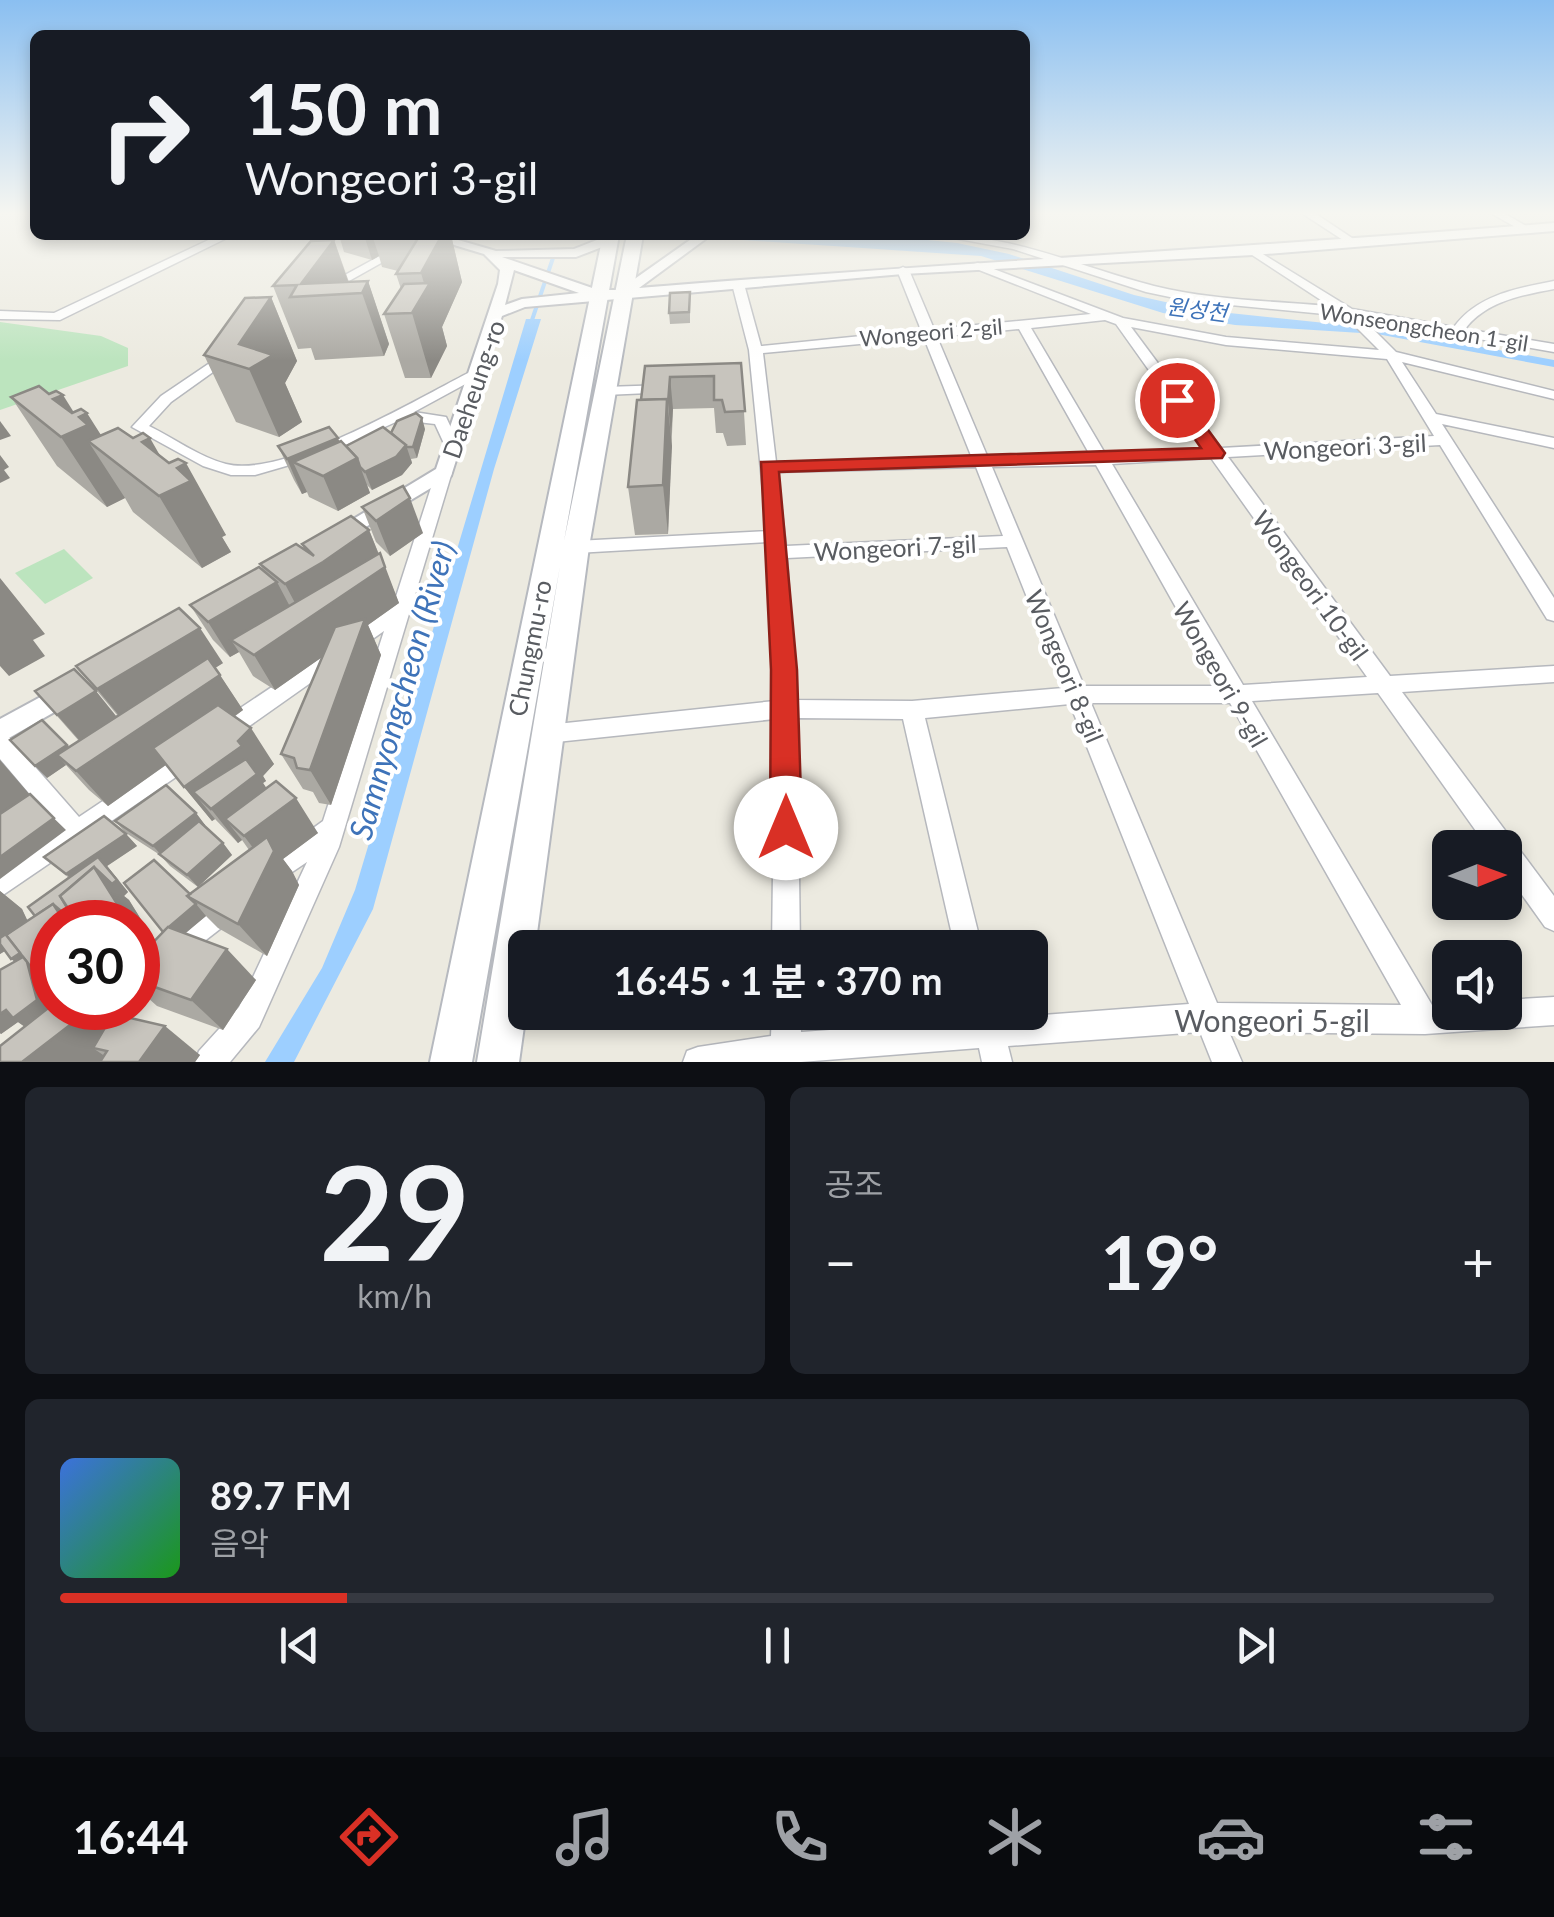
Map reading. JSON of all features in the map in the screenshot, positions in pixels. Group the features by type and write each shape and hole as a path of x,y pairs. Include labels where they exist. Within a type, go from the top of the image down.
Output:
{"main road":[{"name":"Chungmu-ro","path":"448,1059 590,299 603,262"},
{"name":"Chungmu-ro","path":"498,1062 576,547 605,391 590,299 616,262"}],"street":[{"path":"0,314 56,317 172,262"},
{"path":"306,300 377,262"},
{"path":"495,314 507,270 499,262"},
{"path":"518,262 590,299 1023,262"},
{"path":"525,263 532,262"},
{"path":"590,299 667,262"},
{"name":"Wonseongcheon 1-gil","path":"1065,262 1150,290 1458,331 1554,348"},
{"path":"1269,262 1354,317 1387,352 1554,614"},
{"path":"981,265 1113,319 1226,341 1387,352 1554,395"},
{"name":"Wongeori 8-gil","path":"903,270 1227,1062"},
{"path":"652,272 644,286 669,290"},
{"name":"Wongeori 7-gil","path":"738,284 756,350 748,387 768,466 777,544 786,709 786,930"},
{"path":"1458,331 1466,316 1518,292 1554,285"},
{"name":"Daeheung-ro","path":"324,542 444,472 495,314 522,303 590,299"},
{"name":"Wongeori 2-gil","path":"756,350 929,330 1113,319"},
{"name":"Wongeori 10-gil","path":"1113,319 1490,830"},
{"name":"Wongeori 9-gil","path":"1023,325 1425,1020"},
{"path":"246,342 166,399 140,427 230,470 252,470 344,440 475,376"},
{"path":"605,391 681,389"},
{"path":"394,415 441,420 452,447"},
{"path":"1429,417 1554,443"},
{"name":"Wongeori 3-gil","path":"768,466 1098,460 1442,440"},
{"path":"210,1062 248,1017 334,828 444,472"},
{"name":"Wongeori 7-gil","path":"777,544 1012,541"},
{"path":"576,547 777,544"},
{"path":"0,885 404,608"},
{"path":"547,734 786,709 912,710 1078,695 1233,694 1554,674"},
{"path":"0,732 86,682"},
{"path":"912,710 966,930"},
{"path":"0,743 77,832"},
{"path":"160,958 334,828"},
{"name":"Wongeori 10-gil","path":"1522,874 1554,918"},
{"name":"Wongeori 5-gil","path":"1048,1021 1206,1017 1425,1020 1554,1011"},
{"name":"Wongeori 5-gil","path":"698,1062 786,1055 938,1030"},
{"path":"989,1030 997,1062"}],"green space":[{"path":"0,322 101,336 128,348 128,366 0,410"},
{"path":"64,549 93,578 45,604 15,573"}],"water":[{"path":"999,262 1032,262 1134,295 1201,310 1383,329 1554,360 1554,367 1377,334 1235,325 1163,313"},
{"path":"526,319 541,319 494,469 373,909 294,1062 265,1062 322,968 355,890"}],"building":[{"path":"294,262 318,262 301,284 368,281 362,293 290,297 297,285 273,286"},
{"path":"404,262 427,262 421,273 396,274"},
{"path":"430,283 412,313 384,314 404,284"},
{"path":"690,292 689,312 669,313 670,293"},
{"path":"271,297 239,344 273,355 249,369 204,355 245,298"},
{"path":"741,363 745,411 725,412 722,400 714,400 714,376 670,377 668,403 667,399 641,400 645,366"},
{"path":"39,386 49,394 56,391 63,395 53,399 72,413 81,409 87,413 79,417 88,425 61,437 11,397"},
{"path":"667,399 663,485 628,487 637,400"},
{"path":"416,413 422,418 413,447 407,447 391,433 397,421"},
{"path":"329,427 338,438 287,459 278,446"},
{"path":"383,427 406,445 396,457 365,472 346,446"},
{"path":"118,428 133,438 143,433 150,438 142,442 169,463 178,459 186,463 177,468 191,481 159,496 88,441"},
{"path":"341,441 357,458 323,476 293,462"},
{"path":"403,486 410,498 376,521 362,507"},
{"path":"351,516 369,530 285,584 260,564 296,544 314,556 302,544"},
{"path":"380,553 385,567 254,655 231,640"},
{"path":"259,567 277,582 208,622 190,605"},
{"path":"179,608 200,628 97,689 76,666"},
{"path":"365,619 310,770 297,768 294,758 281,754 335,627"},
{"path":"208,658 220,675 76,771 57,755"},
{"path":"74,669 96,691 57,715 35,691"},
{"path":"218,705 251,728 238,741 242,746 184,787 153,748"},
{"path":"42,720 67,745 35,766 10,740"},
{"path":"246,759 257,774 211,809 193,792"},
{"path":"276,781 296,798 244,836 225,819"},
{"path":"166,785 196,813 153,846 115,821"},
{"path":"30,794 54,818 0,857 0,814"},
{"path":"104,816 126,834 66,874 44,857"},
{"path":"199,821 223,843 187,875 159,854"},
{"path":"267,837 274,851 238,924 187,896"},
{"path":"98,857 117,880 112,884 94,867 60,896 62,900 38,900"},
{"path":"154,860 196,904 163,932 160,900 138,900 124,883"},
{"path":"94,867 115,900 63,900 60,896"},
{"path":"30,919 30,966 6,935"},
{"path":"22,923 6,935 20,953 11,959 0,938"},
{"path":"168,927 227,949 191,1000 160,989 160,935"},
{"path":"23,957 27,962 30,1005 13,1018 6,1010 0,1014 0,970"},
{"path":"30,1022 30,1030 63,1030 22,1062 0,1062 0,1046"},
{"path":"160,1025 165,1026 139,1062 100,1062 107,1051 93,1048 104,1030 160,1030"}],"waterway":[{"path":"530,326 552,262"}],"route":[{"path":"786,828 786,709 778,552 768,466 1098,460 1215,453 1177,400"}],"water label":[{"name":"원성천","path":"1197,309"},
{"name":"Samnyongcheon (River)","path":"401,690"}]}
